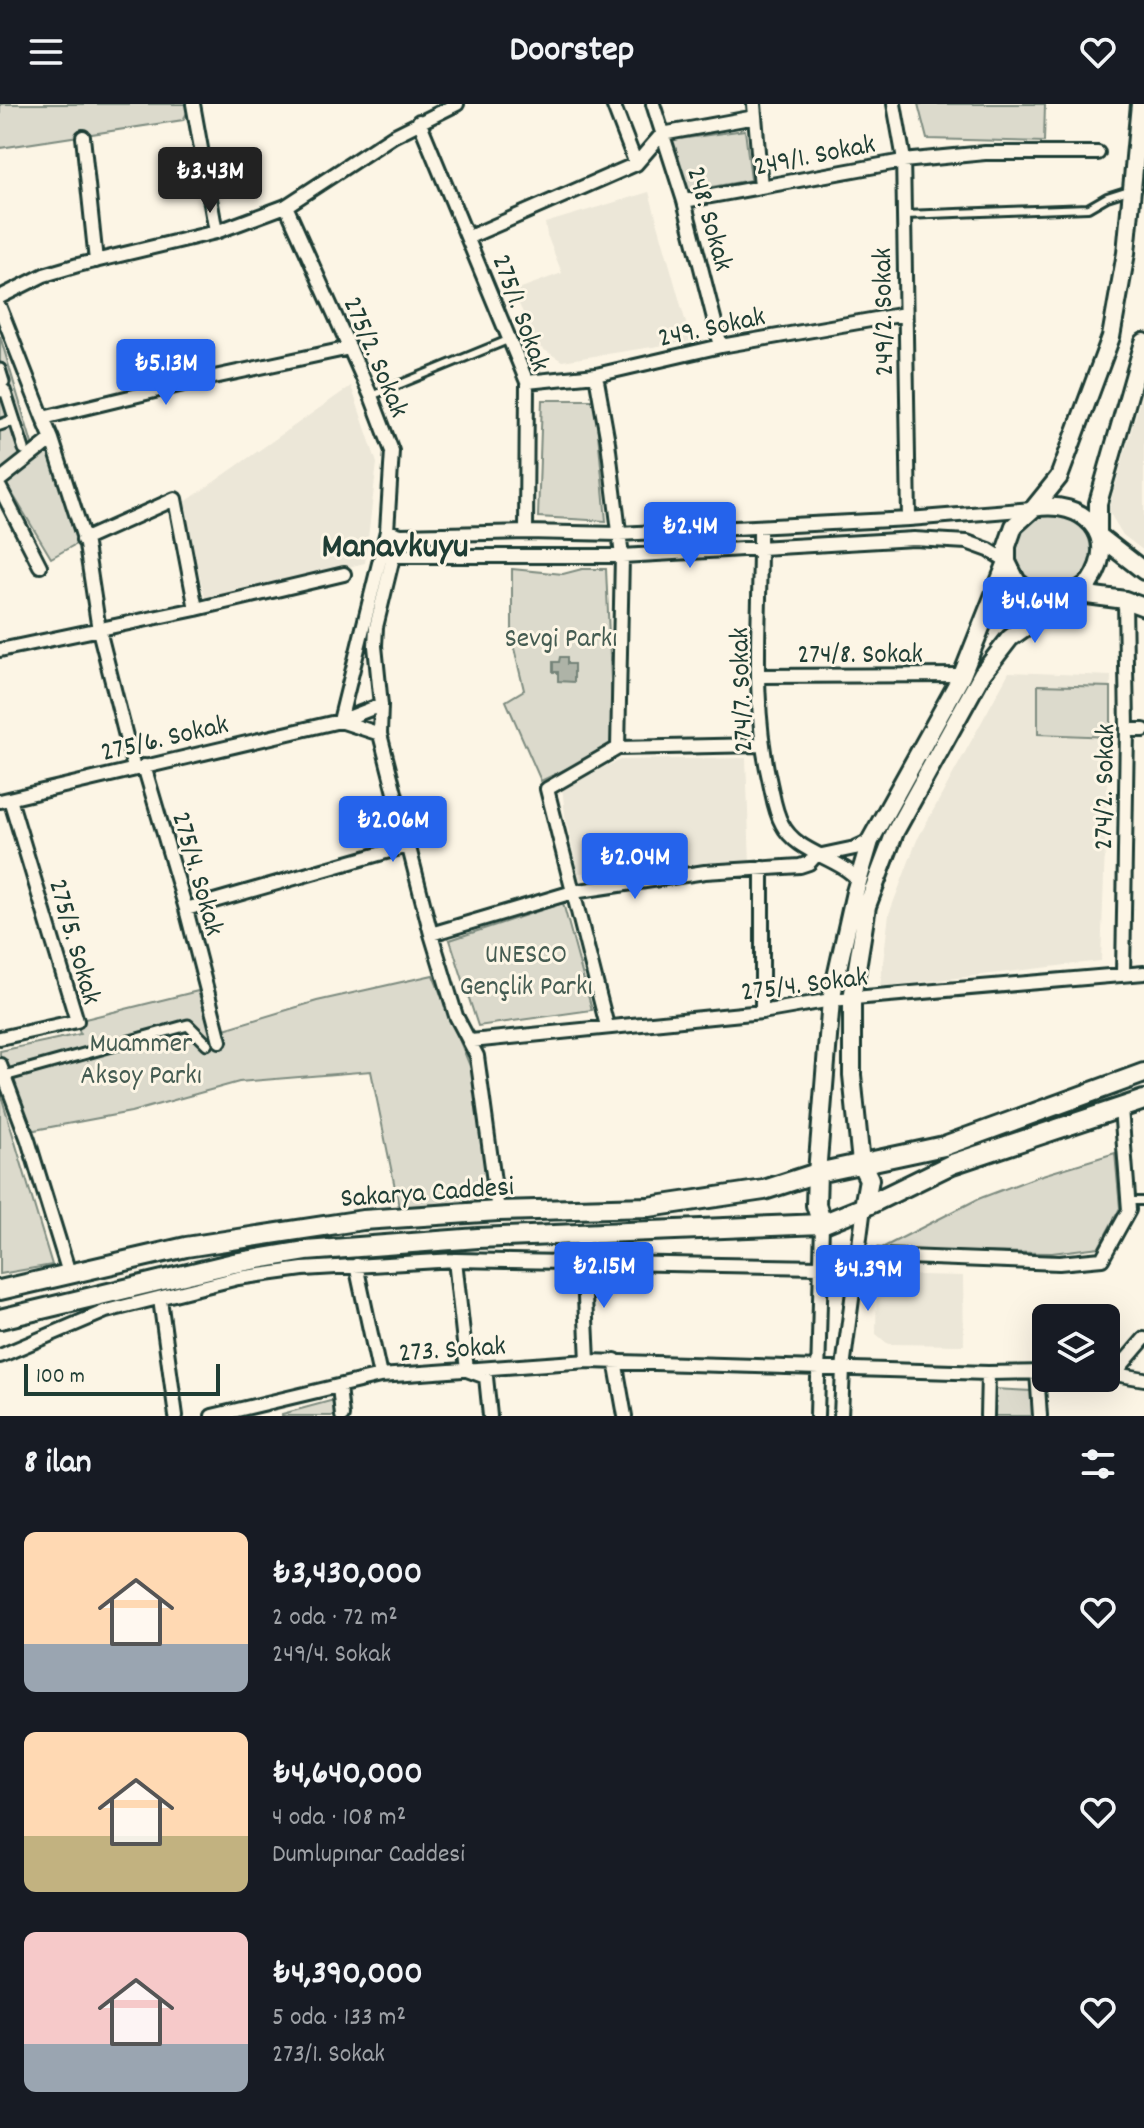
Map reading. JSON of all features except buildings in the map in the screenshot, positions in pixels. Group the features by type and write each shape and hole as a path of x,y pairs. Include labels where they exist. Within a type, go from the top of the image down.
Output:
{"main road":[{"path":"822,1224 816,1205 817,1173 831,1000 870,841 962,675 1007,562 1007,546 1014,526 1033,509 1059,477 1111,337 1126,253 1140,104"},
{"path":"864,1207 869,1179 861,1163 852,1075 852,999 867,906 895,832 982,674 1010,638 1090,582 1097,570 1102,557 1098,503 1144,342"},
{"path":"1033,509 1052,505 1071,509 1087,518 1099,534 1144,571"},
{"path":"1007,562 1017,582 1048,598 1071,595 1125,600 1144,607"},
{"name":"Sakarya Caddesi","path":"0,1290 186,1247 363,1220 498,1211 649,1207 764,1190 817,1173 944,1146 1144,1073"},
{"name":"Sakarya Caddesi","path":"0,1319 236,1270 306,1251 582,1233 822,1224 952,1164 1144,1100"}],"street":[{"path":"193,104 216,232"},
{"path":"0,297 44,275 216,232 286,206 419,121 457,104"},
{"path":"613,104 636,164"},
{"name":"248. Sokak","path":"653,104 684,201 721,346"},
{"name":"249/2. Sokak","path":"894,104 903,161 909,519"},
{"path":"755,111 761,187"},
{"name":"249/1. Sokak","path":"662,134 755,111"},
{"name":"275/1. Sokak","path":"419,121 527,382 526,532"},
{"path":"469,237 636,164 662,134"},
{"path":"83,137 96,261"},
{"name":"249/1. Sokak","path":"684,201 903,161 985,153 1098,153"},
{"name":"275/2. Sokak","path":"286,206 371,396 392,451 387,557 376,637 380,734 431,934 456,1016 477,1056 498,1211"},
{"path":"0,308 43,418 350,348"},
{"name":"249. Sokak","path":"527,382 596,375 721,346 905,314"},
{"path":"596,375 622,556 618,748"},
{"path":"0,391 5,390 24,449"},
{"path":"0,425 14,413"},
{"name":"275/4. Sokak","path":"43,418 83,540 99,630 139,767 186,909 214,1042"},
{"path":"0,480 52,439"},
{"path":"0,488 40,566"},
{"path":"83,540 175,499 196,609"},
{"path":"387,531 401,535 526,532 619,534 760,528 1033,509"},
{"name":"274/7. Sokak","path":"760,528 761,745 782,825 796,840 850,871 859,881"},
{"path":"387,557 622,556 914,539 967,542 989,550 1007,562"},
{"name":"275/2. Sokak","path":"340,721 387,557"},
{"path":"0,650 344,574"},
{"name":"274/2. Sokak","path":"1123,974 1127,730 1125,600"},
{"name":"274/8. Sokak","path":"759,676 962,675"},
{"path":"340,721 381,705"},
{"path":"340,721 380,734"},
{"name":"275/6. Sokak","path":"5,800 340,721"},
{"path":"1127,730 1144,730"},
{"path":"607,1026 547,789 618,748 761,745"},
{"name":"275/5. Sokak","path":"0,1038 77,1021 5,800"},
{"path":"431,934 573,892 705,872 800,866 819,855 855,848 870,841"},
{"path":"186,909 407,846"},
{"path":"762,868 762,1012"},
{"name":"275/4. Sokak","path":"471,1041 762,1012 831,1000 1144,973"},
{"path":"69,1273 28,1140 2,1071 188,1025 214,1042"},
{"path":"856,1255 1059,1263 1102,1259 1129,1210 1121,1108"},
{"path":"841,1416 843,1368 864,1207"},
{"path":"817,1416 822,1224"},
{"path":"582,1233 588,1361"},
{"path":"0,1356 106,1311 160,1299 236,1270 455,1260 820,1267"},
{"path":"455,1260 467,1370 486,1377 490,1416"},
{"path":"356,1265 380,1376"},
{"path":"160,1299 176,1416"},
{"path":"1120,1363 1144,1339"},
{"path":"615,1360 625,1416"},
{"name":"273. Sokak","path":"212,1416 380,1376 588,1361 1032,1372"},
{"path":"987,1416 988,1373"},
{"path":"1120,1375 1144,1379"},
{"path":"339,1386 342,1416"},
{"path":"1040,1416 1041,1392"}],"lane":[{"path":"904,215 1088,208 1107,197 1133,189"},
{"path":"371,396 510,340"},
{"path":"1128,1201 1144,1201"}],"shaded area":[{"path":"649,192 691,341 562,361 538,346 513,291 562,273 545,223"},
{"path":"351,386 377,463 365,563 206,601 181,505"},
{"path":"1144,387 1144,551 1123,535 1108,510"},
{"path":"560,657 567,657 567,664 574,664 574,682 558,681 558,672 553,672 553,662 559,662"},
{"path":"1009,672 1111,676 1101,961 880,987 889,914 917,840"},
{"path":"746,758 750,864 578,873 562,786 620,760"},
{"path":"877,1274 963,1276 964,1345 888,1344 876,1334"}],"green space":[{"path":"0,104 192,104 183,120 0,148"},
{"path":"918,104 1045,104 1044,142 927,139"},
{"path":"745,130 751,180 684,192 665,141"},
{"path":"0,336 33,447 0,472"},
{"path":"542,400 595,400 606,521 538,517"},
{"path":"51,448 83,540 51,558 6,483"},
{"path":"1052,512 1067,515 1079,524 1088,536 1091,551 1088,566 1079,578 1067,587 1052,590 1037,587 1025,578 1016,566 1013,551 1016,536 1025,524 1037,515"},
{"name":"Sevgi Parkı","path":"512,569 563,574 582,569 606,569 614,746 541,781 506,701 524,690 512,640"},
{"path":"1038,685 1111,687 1111,737 1038,734"},
{"name":"UNESCO Gençlik Parkı","path":"563,903 592,1010 478,1026 450,940"},
{"name":"Muammer Aksoy Parkı","path":"433,975 472,1071 491,1200 399,1207 371,1071 239,1082 131,1112 29,1131 0,1059 0,1051 80,1034 77,1021 198,991 211,1033 317,1001"},
{"path":"0,1092 52,1265 0,1274"},
{"path":"1115,1153 1120,1208 1099,1247 1052,1253 876,1251 978,1199"},
{"path":"994,1389 1032,1391 1033,1416 994,1416"},
{"path":"345,1397 346,1416 282,1416 282,1414"}],"district":[{"name":"Manavkuyu","path":"395,543"}]}
